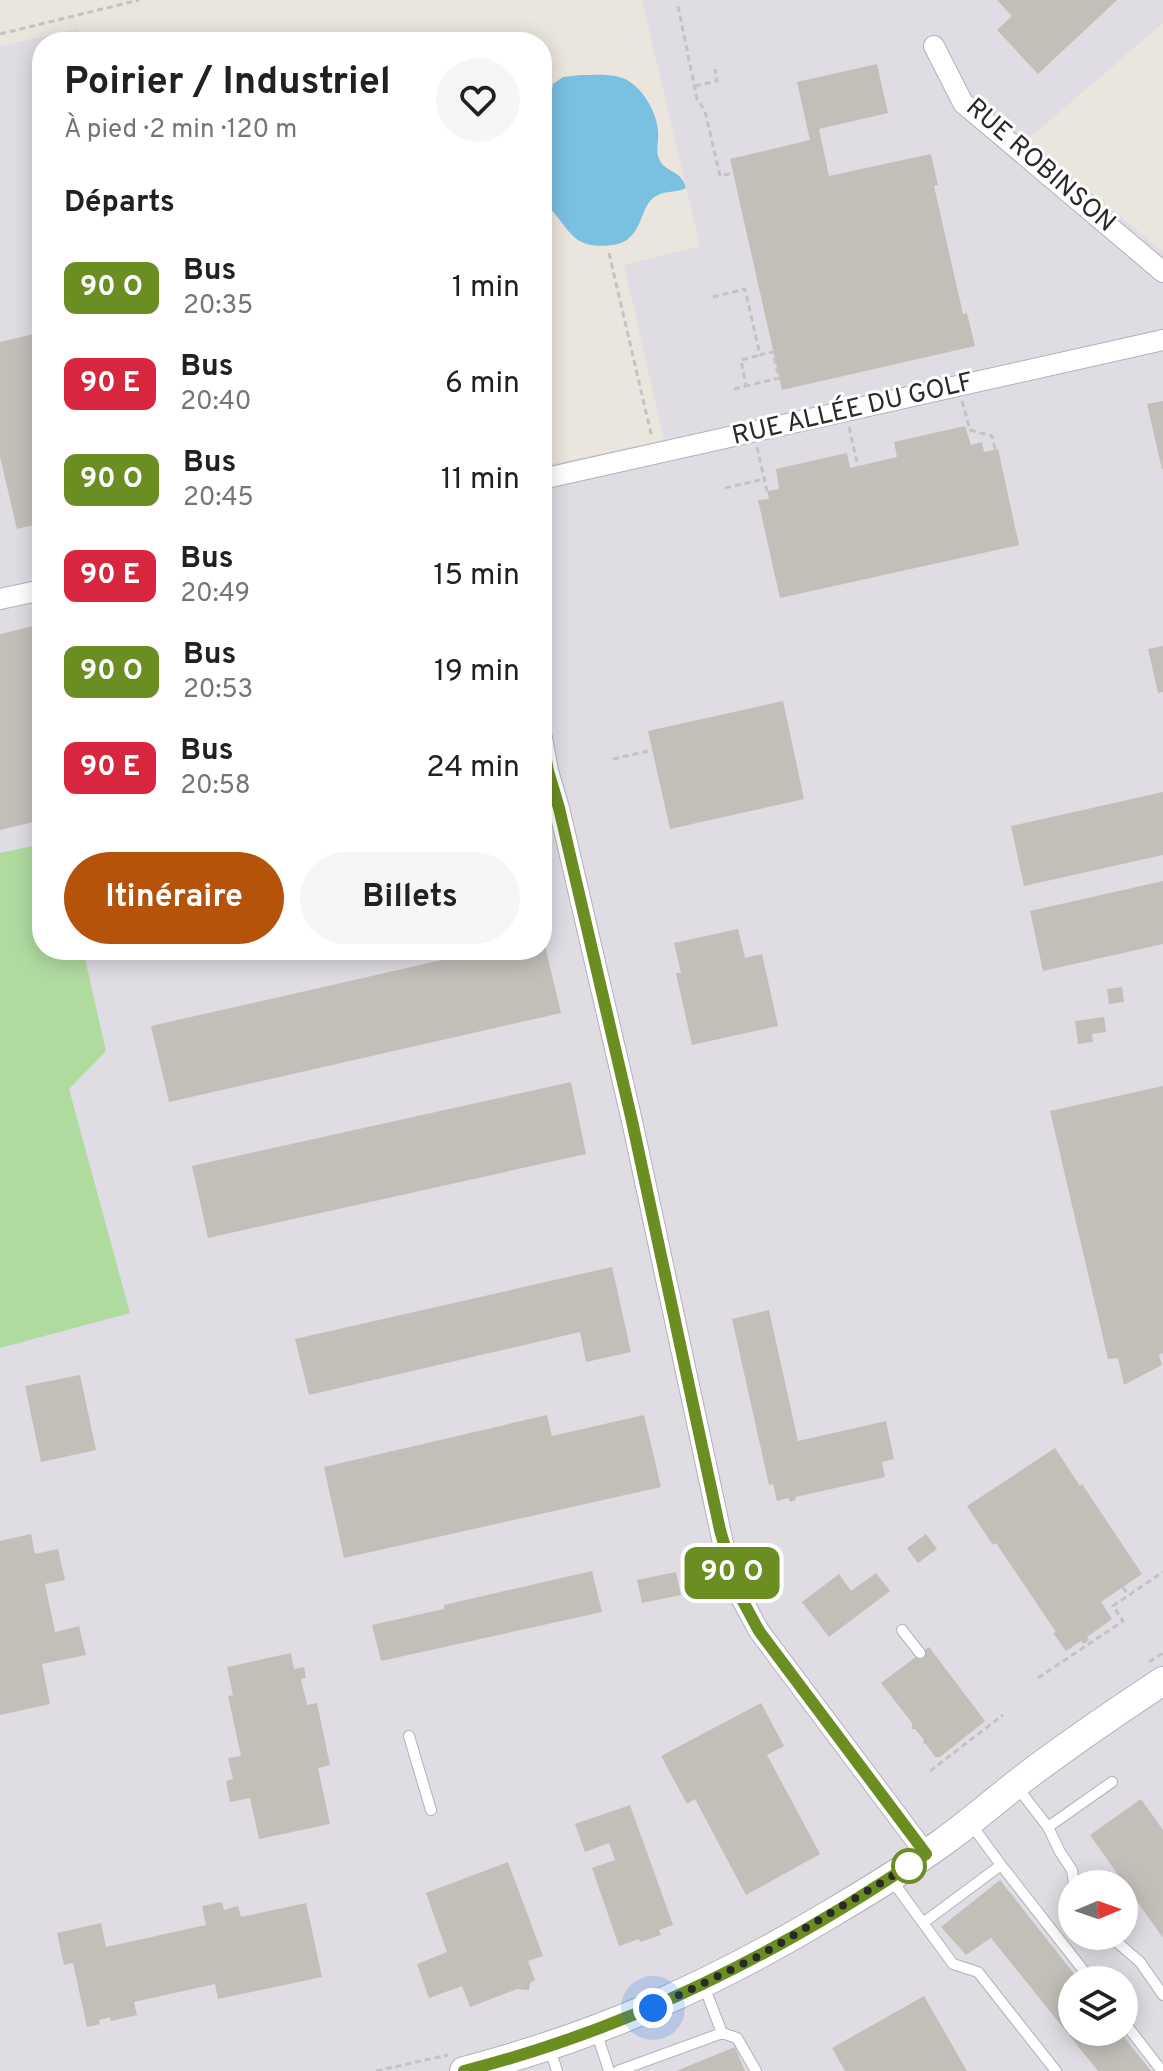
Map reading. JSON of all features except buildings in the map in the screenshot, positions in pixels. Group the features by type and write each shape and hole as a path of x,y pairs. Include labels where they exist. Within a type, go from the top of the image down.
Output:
{"street":[{"name":"RUE ROBINSON","path":"934,46 963,103 1163,272"},
{"name":"RUE ALLÉE DU GOLF","path":"552,477 1163,340"},
{"path":"0,599 32,592"},
{"path":"552,811 632,1121 720,1530 738,1592 759,1631 926,1854"},
{"path":"458,2063 553,2059 593,2032 653,2008 759,1956 926,1854 1015,1785 1163,1681"}],"lane":[{"path":"902,1630 920,1653"},
{"path":"409,1736 431,1810"},
{"path":"1048,1827 1112,1782"},
{"path":"1015,1785 1048,1827 1072,1870"},
{"path":"969,1822 1080,1966"},
{"path":"923,1923 1001,1865"},
{"path":"890,1878 953,1964 978,1972 1056,2071"},
{"path":"1126,1950 1140,1962 1163,1995"},
{"path":"703,1984 722,2033"},
{"path":"593,2032 609,2071"},
{"path":"618,2071 722,2033 737,2038 756,2071"},
{"path":"1138,2040 1162,2071"}],"path":[{"path":"0,34 139,0"},
{"path":"678,6 697,99 705,111 720,176 733,173"},
{"path":"695,86 717,81 715,69"},
{"path":"609,253 656,453"},
{"path":"713,297 745,289 760,355"},
{"path":"734,389 779,378 773,352 741,360 746,386"},
{"path":"958,386 970,430 992,436 995,449"},
{"path":"845,411 858,467"},
{"path":"753,432 767,491"},
{"path":"725,488 764,479"},
{"path":"613,759 653,750"},
{"path":"1038,1678 1123,1621 1113,1606 1163,1572"},
{"path":"1123,1587 1128,1595"},
{"path":"930,1771 1003,1715"},
{"path":"376,2071 458,2063"}],"shaded area":[{"path":"642,0 1163,0 1163,23 1028,139 1163,252 1163,2071 0,2071 0,46 32,39 32,960 552,960 552,464 664,440 624,265 700,246"}],"green space":[{"path":"32,846 32,960 85,960 106,1051 69,1089 130,1313 0,1348 0,853"}],"water":[{"path":"615,76 637,88 655,116 660,162 684,182 686,188 652,199 632,235 624,242 598,246 586,244 571,234 552,211 552,90 553,84 563,77"}],"bus line":[{"path":"464,2071 550,2047 653,2008 759,1956 926,1854 759,1631 738,1592 724,1548 632,1121 552,784"}],"route":[{"path":"653,2008 759,1956 909,1866"}]}
